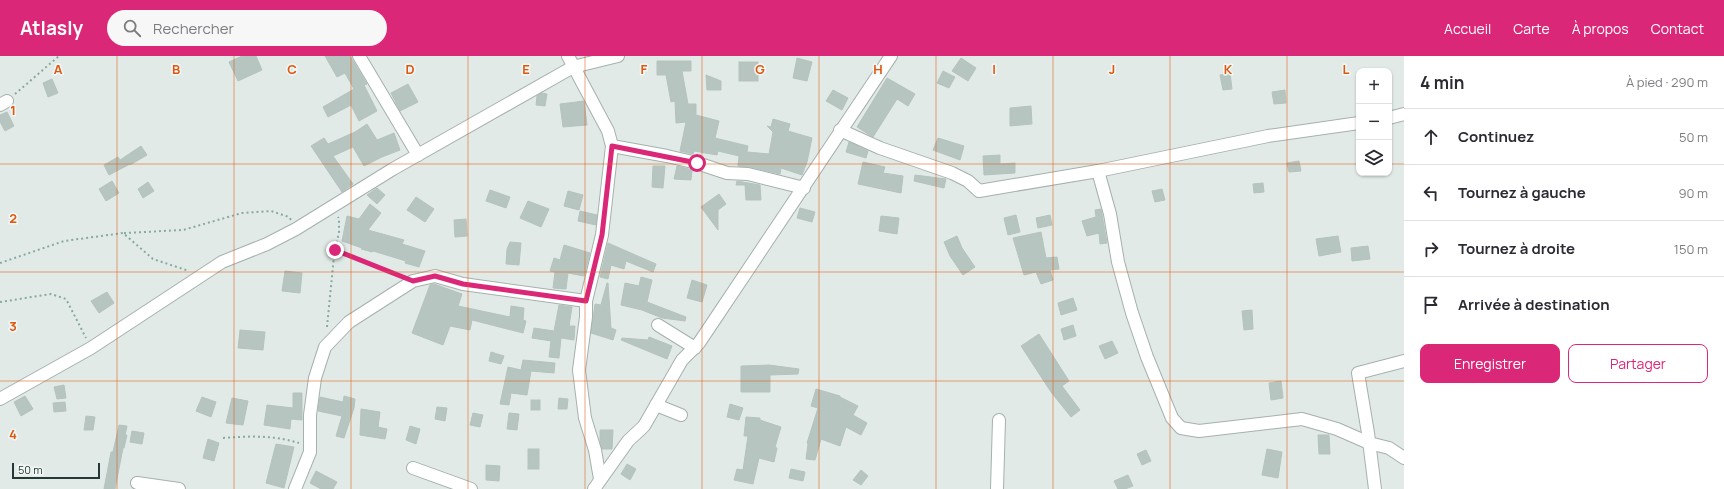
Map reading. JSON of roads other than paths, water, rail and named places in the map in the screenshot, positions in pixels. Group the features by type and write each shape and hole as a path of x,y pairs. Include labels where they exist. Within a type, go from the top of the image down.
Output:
{"street":[{"path":"359,56 418,155"},
{"path":"0,399 91,348 203,276 222,262 267,244 296,229 570,62 618,56"},
{"path":"598,486 628,441 644,426 682,360 694,348 804,188 840,130 891,56"},
{"path":"570,62 608,131 612,146 602,235 586,301 586,317 579,370 585,418 595,450 598,486"},
{"path":"1392,117 1404,114"},
{"path":"840,130 880,148 952,173 968,181 979,191 1098,171 1268,136 1356,123"},
{"path":"612,146 697,163 727,173 748,174 804,188"},
{"path":"1098,171 1110,214 1118,262 1132,313 1147,357 1172,418 1181,428 1199,431 1302,419 1337,429 1369,443 1389,448 1404,458"},
{"path":"295,489 310,452 310,415 315,378 325,347 349,322 413,281 435,276 463,284 586,301"},
{"path":"658,325 694,348"},
{"path":"1375,489 1358,373 1404,361"},
{"path":"656,405 681,415"},
{"path":"997,489 998,420"},
{"path":"413,468 471,489"},
{"path":"137,483 179,489"}]}
